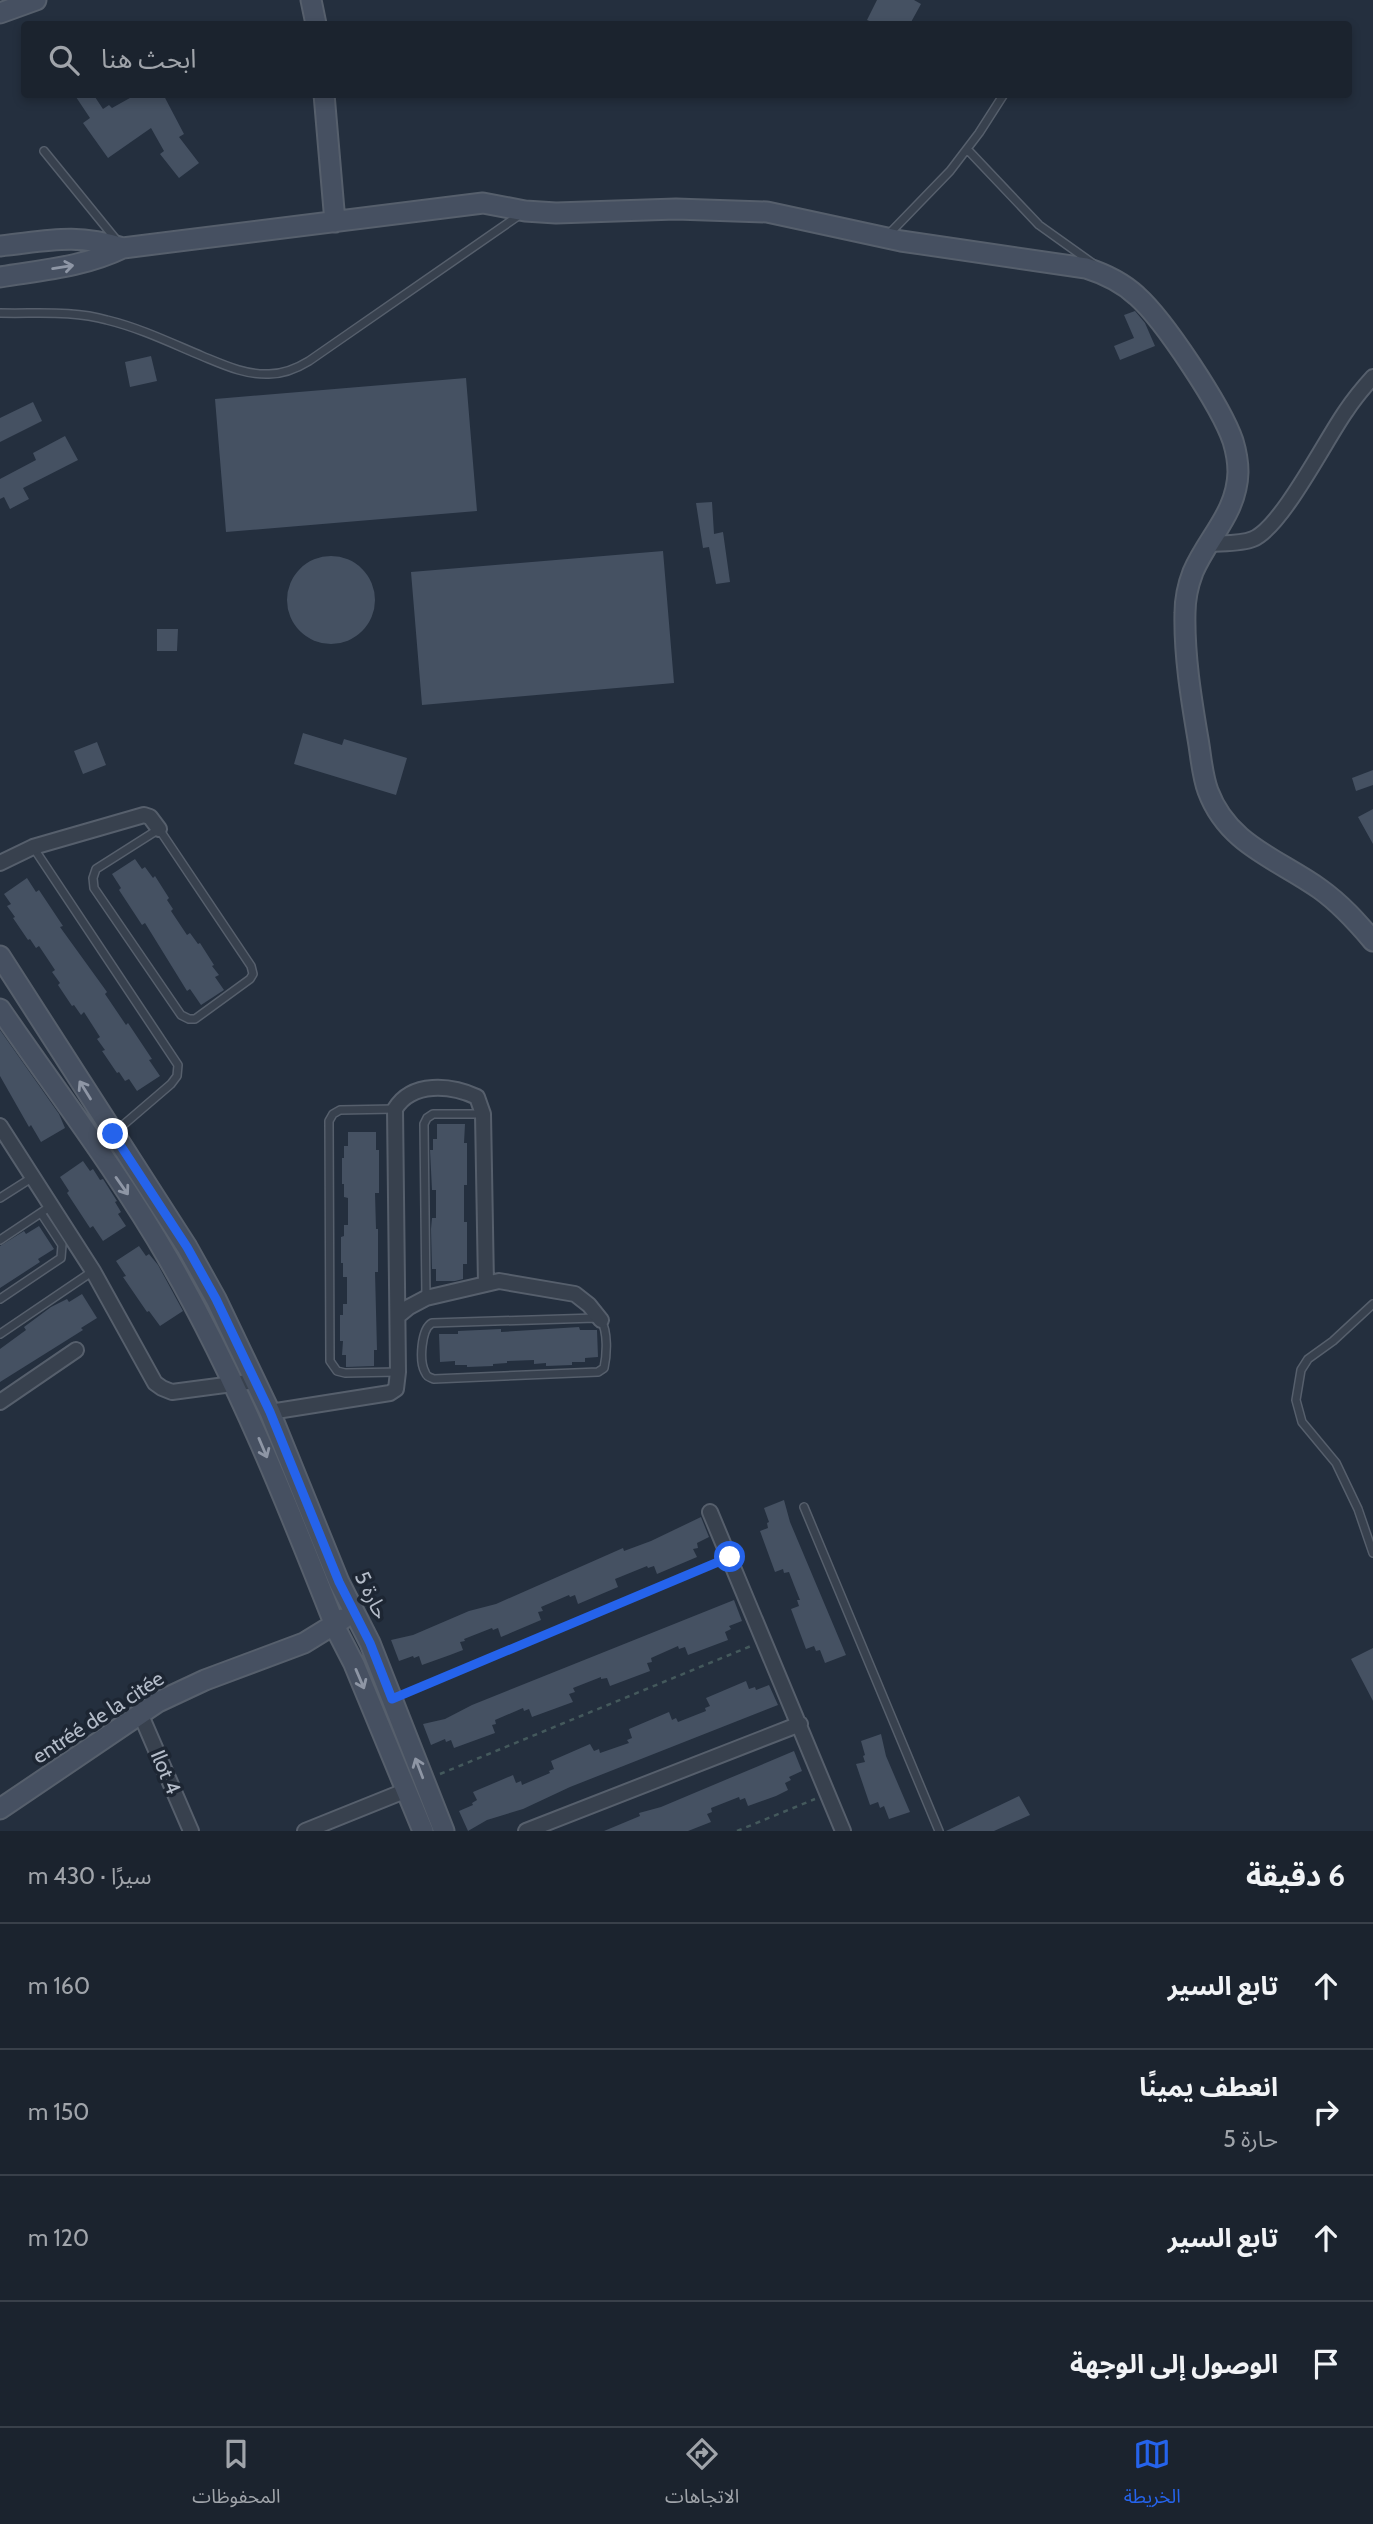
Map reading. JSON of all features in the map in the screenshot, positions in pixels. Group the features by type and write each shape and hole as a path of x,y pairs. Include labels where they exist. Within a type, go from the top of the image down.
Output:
{"street":[{"path":"0,13 36,0"},
{"path":"311,0 315,21"},
{"path":"324,98 335,222"},
{"path":"0,277 79,265 103,258 123,248 483,203 525,211 581,213 631,209 767,212 886,237 1086,268 1101,273 1128,288 1149,309 1187,360 1227,426 1237,457 1236,489 1226,519 1189,583 1185,614 1193,705 1207,788 1223,819 1234,833 1247,844 1319,888 1337,902 1373,941"},
{"path":"0,246 72,238 98,240 123,248"},
{"path":"1210,544 1252,540 1262,533 1289,502 1346,411 1373,377"},
{"path":"0,863 33,847 144,815 150,817 159,829"},
{"name":"حارة 5","path":"0,956 187,1247 256,1381 339,1582 366,1635 392,1699 415,1785 423,1831"},
{"name":"حارة 5","path":"0,1009 138,1208 169,1260 252,1422 342,1643 415,1785 444,1831"},
{"path":"270,1412 390,1393 396,1389 395,1109 400,1100 413,1092 436,1087 462,1090 477,1097 482,1114 486,1284"},
{"path":"0,1126 33,1177 46,1210 93,1271 156,1383 172,1392 256,1381"},
{"path":"397,1316 426,1298 486,1284 514,1282 575,1294 589,1305 601,1320"},
{"path":"0,1402 76,1350"},
{"path":"710,1512 843,1831"},
{"name":"entréé de la citée","path":"0,1810 141,1713 205,1679 304,1643 334,1623 356,1615"},
{"name":"entréé de la citée","path":"304,1643 342,1643 366,1635"},
{"name":"Ilot 4","path":"141,1713 191,1831"},
{"path":"526,1831 800,1724"},
{"path":"305,1831 415,1785"}],"lane":[{"path":"886,237 950,170 1001,98"},
{"path":"967,149 1039,225 1093,261 1101,273"},
{"path":"44,151 123,248"},
{"path":"0,313 67,314 105,319 132,327 233,369 258,374 279,373 300,367 525,211"},
{"path":"159,829 251,966 253,974 250,979 195,1019 181,1015 94,888 93,877 96,869 159,829"},
{"path":"33,847 178,1065 177,1076 170,1084 113,1134"},
{"path":"395,1109 340,1110 333,1114 329,1121 330,1361 337,1371 345,1373 398,1372"},
{"path":"426,1298 424,1124 433,1114 482,1114"},
{"path":"0,1198 33,1177"},
{"path":"0,1240 46,1210 62,1245 61,1258 0,1299"},
{"path":"0,1334 93,1271"},
{"path":"1373,1304 1333,1342 1308,1359 1301,1370 1296,1400 1302,1422 1323,1446 1359,1509 1373,1553"},
{"path":"595,1318 601,1320 605,1326 606,1361 604,1368 598,1372 433,1379 426,1376 423,1369 422,1334 426,1326 432,1323 595,1318"},
{"path":"804,1507 939,1831"}],"path":[{"path":"392,1699 730,1557"},
{"path":"415,1785 764,1640"},
{"path":"737,1831 828,1794"}],"building":[{"path":"877,0 914,0 921,4 912,21 867,20"},
{"path":"77,98 96,98 103,109 109,105 112,108 130,98 165,98 184,134 179,137 199,163 179,178 160,154 164,151 151,128 108,158 83,123 90,118"},
{"path":"1135,311 1145,323 1155,346 1120,360 1114,346 1134,338 1124,315"},
{"path":"151,356 157,381 130,387 125,362"},
{"path":"466,378 477,511 226,532 215,399"},
{"path":"33,402 42,421 0,442 0,418"},
{"path":"65,436 78,460 23,488 29,499 10,509 4,497 0,499 0,479 36,460 33,453"},
{"path":"712,502 714,534 723,532 730,582 716,584 709,547 703,548 696,503"},
{"path":"663,551 674,683 422,705 411,572"},
{"path":"322,556 340,556 356,563 368,575 375,591 375,609 368,625 356,637 340,644 322,644 306,637 294,625 287,609 287,591 294,575 306,563"},
{"path":"157,629 178,629 177,651 157,651"},
{"path":"303,733 342,745 344,739 407,758 396,795 294,764"},
{"path":"97,742 106,765 83,774 74,751"},
{"path":"1373,770 1373,785 1356,791 1352,778"},
{"path":"1373,809 1373,844 1358,817"},
{"path":"135,859 142,869 145,867 153,878 155,876 169,898 167,900 173,909 171,911 187,935 190,933 198,944 200,943 219,975 215,977 224,990 201,1005 190,989 187,991 145,923 142,925 119,890 121,888 112,874"},
{"path":"27,878 36,892 39,890 63,926 60,927 152,1059 149,1060 160,1076 137,1091 129,1079 125,1081 119,1072 117,1073 102,1051 105,1050 97,1039 100,1037 84,1012 81,1015 74,1005 72,1006 58,985 60,983 52,972 55,970 39,946 36,948 30,939 28,940 13,918 15,917 7,906 11,904 4,894"},
{"path":"0,1030 59,1114 65,1128 41,1142 31,1125 29,1127 0,1076"},
{"path":"437,1124 465,1124 467,1185 464,1185 464,1222 467,1222 467,1264 463,1264 463,1279 455,1281 436,1281 436,1269 432,1269 431,1229 432,1218 436,1218 436,1190 432,1190 430,1150 433,1150 433,1139 437,1139"},
{"path":"348,1132 376,1132 376,1150 379,1150 379,1193 375,1193 378,1272 375,1272 377,1350 374,1350 374,1366 346,1367 346,1355 342,1355 343,1341 340,1341 340,1315 343,1315 343,1304 347,1304 347,1277 343,1277 341,1237 344,1236 344,1225 348,1225 348,1198 344,1197 342,1184 342,1158 344,1146 348,1146"},
{"path":"83,1161 90,1171 93,1169 100,1180 103,1179 117,1201 115,1202 121,1212 118,1214 126,1226 103,1241 93,1226 90,1228 60,1177"},
{"path":"39,1226 54,1249 38,1259 40,1262 0,1288 0,1246 24,1231 26,1234"},
{"path":"139,1246 146,1256 149,1254 158,1265 183,1311 160,1326 123,1277 126,1276 116,1261"},
{"path":"82,1294 97,1318 81,1328 83,1330 0,1382 0,1349 51,1307 67,1299 69,1302"},
{"path":"579,1327 580,1330 597,1330 598,1357 585,1358 585,1362 572,1362 572,1365 546,1366 546,1363 534,1364 534,1360 467,1367 455,1365 455,1361 440,1362 439,1334"},
{"path":"784,1500 790,1522 846,1655 825,1663 820,1650 816,1651 814,1646 806,1649 791,1609 799,1606 797,1600 800,1600 789,1572 784,1573 783,1569 775,1572 760,1531 768,1528 769,1522 764,1508"},
{"path":"701,1517 709,1537 697,1543 698,1548 693,1549 697,1557 657,1574 654,1566 647,1566 615,1579 618,1587 578,1604 575,1595 569,1595 541,1607 543,1611 538,1612 541,1620 501,1637 498,1628 492,1628 460,1642 463,1650 422,1665 419,1656 399,1661 391,1640 413,1635 469,1611 496,1604 623,1548 624,1551 651,1541"},
{"path":"734,1600 742,1621 729,1626 731,1629 725,1632 728,1640 688,1655 685,1647 679,1649 678,1646 651,1658 652,1662 647,1663 650,1671 610,1686 607,1678 601,1677 573,1688 575,1692 569,1694 573,1702 532,1717 529,1709 524,1711 523,1708 495,1720 496,1724 492,1725 495,1733 454,1748 451,1740 446,1742 445,1739 431,1745 423,1724 445,1719 472,1705"},
{"path":"1373,1648 1373,1701 1351,1659"},
{"path":"746,1681 749,1689 755,1687 756,1690 769,1685 778,1705 570,1787 523,1809 487,1820 468,1831 459,1811 473,1805 477,1800 473,1792 513,1775 516,1783 521,1781 522,1785 550,1773 549,1771 554,1769 551,1761 590,1744 594,1751 599,1749 600,1753 629,1743 627,1740 632,1738 629,1729 669,1712 672,1720 676,1718 678,1722 706,1711 705,1708 710,1706 706,1698"},
{"path":"881,1734 886,1756 910,1812 889,1819 884,1806 880,1808 878,1802 870,1805 856,1764 865,1762 861,1741"},
{"path":"794,1751 802,1771 789,1777 791,1780 785,1783 788,1790 776,1796 748,1806 745,1798 740,1800 739,1797 711,1808 712,1812 707,1814 711,1822 688,1831 604,1831 640,1816 639,1813 661,1807"},
{"path":"1019,1796 1030,1815 994,1831 946,1831"}],"route":[{"path":"113,1134 187,1247 216,1299 270,1412 339,1582 370,1643 392,1699 730,1557"}]}
